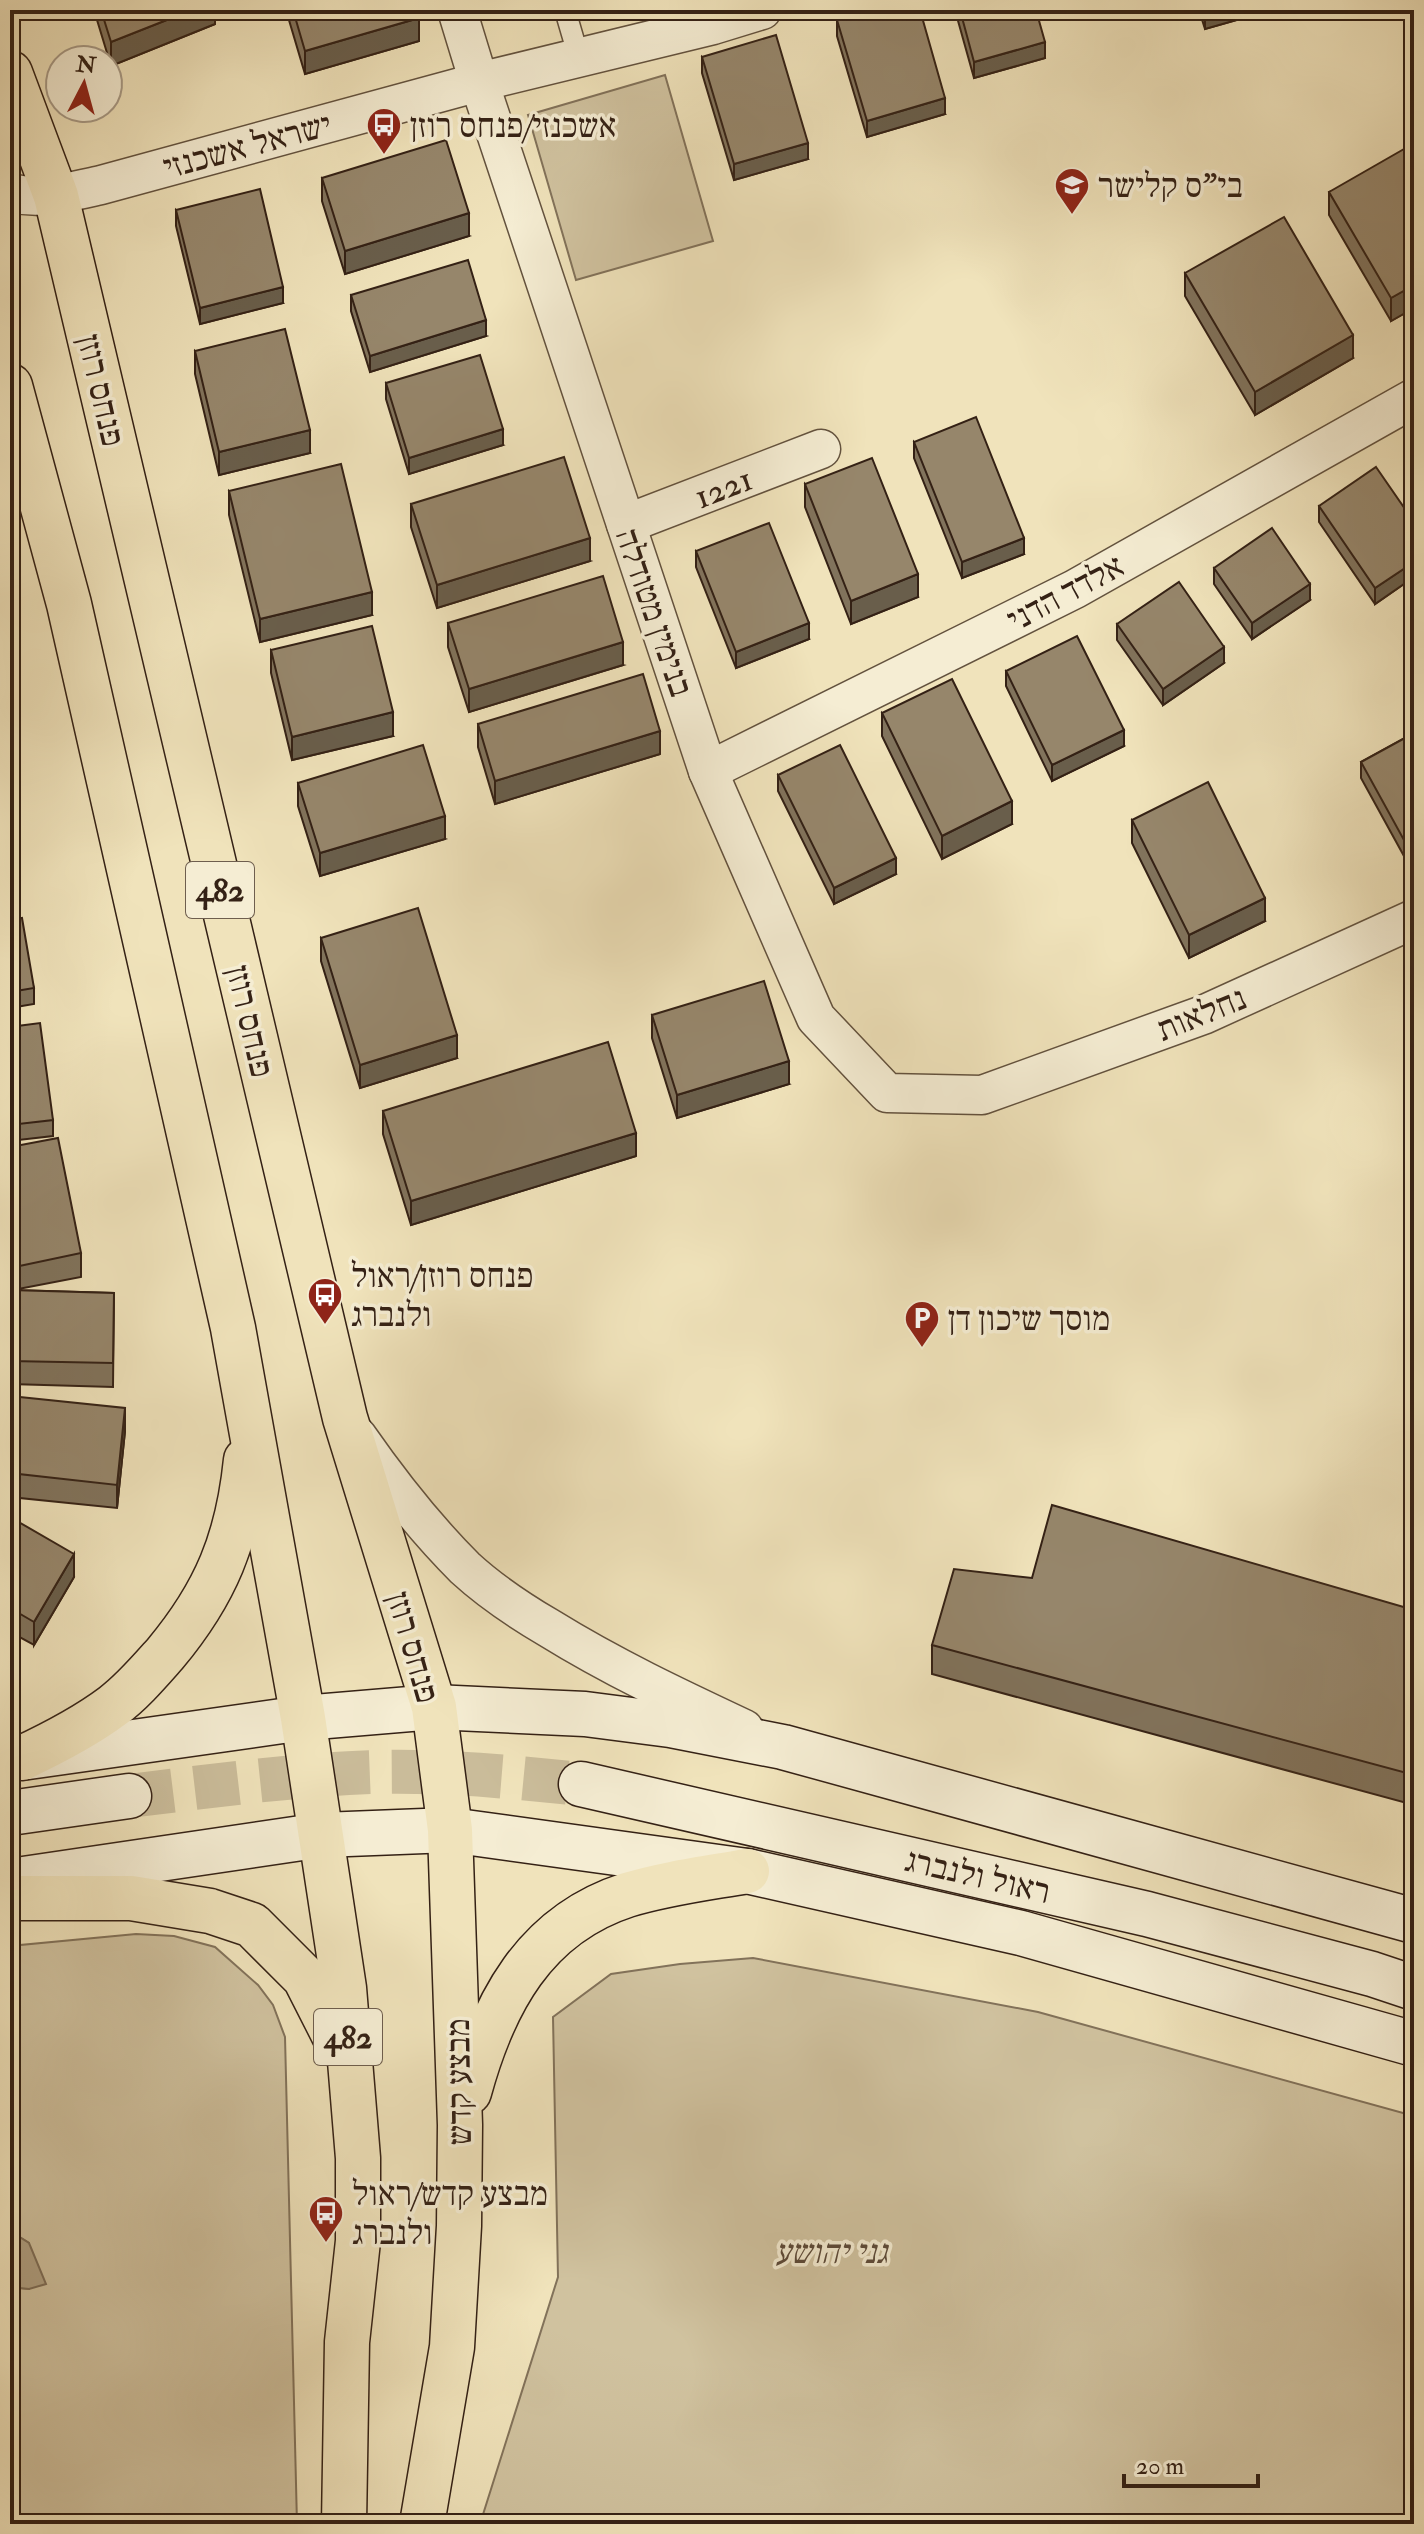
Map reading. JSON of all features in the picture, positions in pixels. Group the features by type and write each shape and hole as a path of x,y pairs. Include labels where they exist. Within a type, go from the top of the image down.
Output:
{"main road":[{"name":"פנחס רוזן","path":"10,73 56,196 345,1418 434,1707 450,1830"},
{"name":"482","path":"10,386 72,620 229,1313 322,1835 344,1988 358,2158 358,2241 347,2342 344,2524"},
{"path":"16,1759 66,1737 114,1705 152,1670 186,1629 210,1592 229,1547 242,1496 250,1422"},
{"name":"מבצע קדש","path":"422,2524 452,2347 459,2226 460,2125 450,1830"},
{"path":"460,2125 478,2060 501,2005 519,1973 554,1934 595,1908 623,1896 678,1882 747,1871"},
{"path":"10,1898 131,1898 210,1911 252,1925 305,1978 351,2068"}],"street":[{"name":"בנימין מטודלה","path":"457,10 708,771 816,1018 887,1093 982,1095"},
{"name":"ישראל אשכנזי","path":"10,193 30,197 56,196 479,82 713,25 762,10"},
{"name":"אלדד הדני","path":"708,771 1075,589 1414,398"},
{"name":"1221","path":"626,524 821,449"},
{"name":"נחלאות","path":"982,1095 1203,1015 1414,919"},
{"path":"345,1418 382,1472 428,1527 467,1569 516,1608 579,1647 658,1689 783,1747"},
{"path":"16,1759 303,1718 434,1707 585,1714 670,1725 783,1747 1414,1921"},
{"name":"ראול ולנברג","path":"581,1784 1147,1914 1393,1977 1414,1988"},
{"path":"10,1813 129,1796"},
{"path":"10,1881 322,1835 450,1830 747,1871 1021,1933 1414,2044"}],"lane":[{"path":"565,10 579,58"}],"green space":[{"path":"665,75 713,241 576,280 528,115"},
{"path":"136,1934 174,1936 215,1947 258,1985 273,2005 285,2037 297,2524 10,2524 10,2287 29,2289 29,2243 10,2231 10,1946"},
{"name":"גני יהושע","path":"753,1958 1038,2012 1414,2116 1414,2524 480,2524 558,2277 553,2017 611,1974"}],"shaded area":[{"path":"10,2231 29,2243 46,2284 29,2289 10,2287"}],"building":[{"path":"101,10 192,10 111,42"},
{"path":"293,10 416,10 419,18 305,51"},
{"path":"871,10 920,10 945,98 867,121 837,20"},
{"path":"960,10 1036,10 1045,42 974,62"},
{"path":"776,35 808,143 734,164 702,57"},
{"path":"446,140 469,213 345,251 322,178"},
{"path":"1404,149 1414,166 1414,285 1391,298 1329,192"},
{"path":"260,189 283,287 200,308 176,210"},
{"path":"1284,217 1353,335 1255,392 1185,273"},
{"path":"468,260 486,320 370,356 351,295"},
{"path":"285,329 310,430 219,452 195,351"},
{"path":"480,355 503,429 409,458 386,383"},
{"path":"976,417 1024,538 962,562 914,442"},
{"path":"564,457 590,538 437,585 411,504"},
{"path":"872,458 918,574 851,601 805,484"},
{"path":"341,464 372,592 260,619 229,491"},
{"path":"1376,467 1414,522 1414,562 1375,588 1319,506"},
{"path":"769,523 809,623 736,652 696,551"},
{"path":"1272,528 1310,584 1252,623 1214,568"},
{"path":"603,576 623,642 469,689 448,623"},
{"path":"1179,582 1224,647 1163,689 1117,624"},
{"path":"372,626 393,712 292,737 271,650"},
{"path":"1077,636 1124,730 1052,765 1006,671"},
{"path":"643,674 660,731 495,781 478,724"},
{"path":"952,679 1012,801 942,836 882,713"},
{"path":"1414,733 1414,849 1410,851 1361,762"},
{"path":"423,745 445,816 320,853 298,783"},
{"path":"840,745 896,858 834,888 778,775"},
{"path":"1208,782 1265,898 1189,935 1132,820"},
{"path":"418,908 457,1035 360,1065 321,938"},
{"path":"22,918 34,988 10,992 10,920"},
{"path":"764,981 789,1061 677,1095 652,1015"},
{"path":"40,1023 53,1120 10,1125 10,1027"},
{"path":"608,1042 636,1133 411,1201 383,1111"},
{"path":"58,1138 81,1253 10,1268 10,1147"},
{"path":"10,1290 114,1293 113,1363 10,1361"},
{"path":"10,1396 125,1408 117,1485 10,1473"},
{"path":"1052,1505 1414,1610 1414,1775 932,1645 954,1569 1032,1578"},
{"path":"10,1517 74,1554 34,1622 10,1608"}],"tunnel":[{"path":"129,1796 281,1778 373,1772 451,1773 581,1784"}],"place":[{"name":"אשכנזי/פנחס רוזן","path":"384,156"},
{"name":"בי\"ס קלישר","path":"1072,216"},
{"name":"פנחס רוזן/ראול ולנברג","path":"325,1326"},
{"name":"מוסך שיכון דן","path":"922,1349"},
{"name":"מבצע קדש/ראול ולנברג","path":"326,2244"}]}
